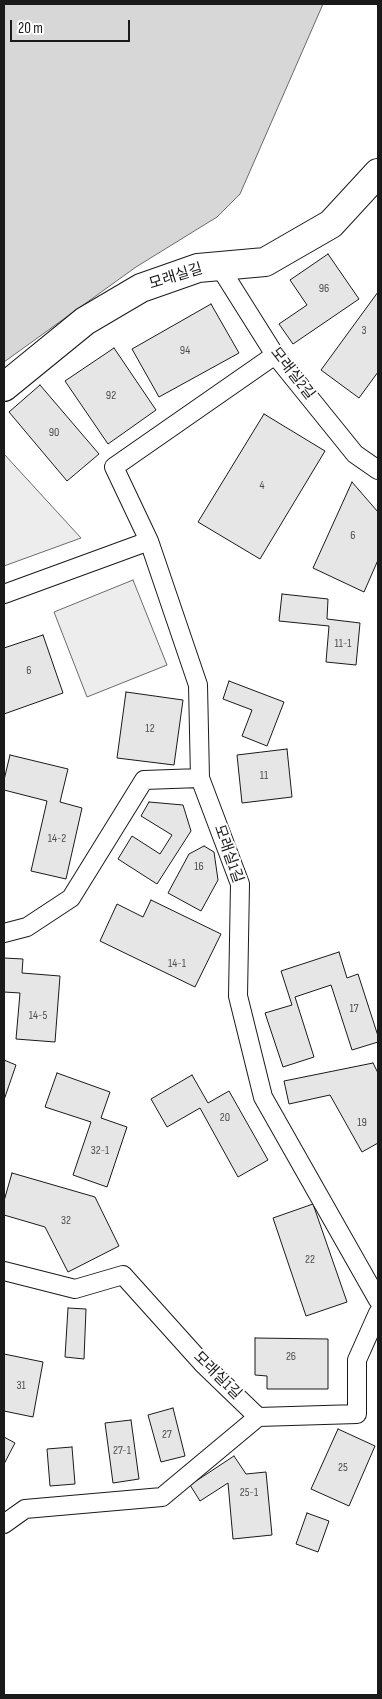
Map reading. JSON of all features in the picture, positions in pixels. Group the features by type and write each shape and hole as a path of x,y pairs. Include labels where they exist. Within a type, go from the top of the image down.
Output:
{"street":[{"name":"모래실길","path":"4,387 85,320 141,288 198,268 265,262 331,224 378,173"}],"lane":[{"name":"모래실2길","path":"219,266 275,354 355,454 378,470"},
{"name":"모래실1길","path":"275,354 114,467 149,541 198,685 200,778 240,884 238,996 263,1096 378,1300"},
{"path":"4,594 149,541"},
{"path":"4,933 27,927 71,898 144,780 200,778"},
{"name":"모래실1길","path":"4,1271 75,1289 123,1275 203,1364 258,1418"},
{"path":"4,1524 25,1509 162,1497 258,1418 357,1414 357,1360 378,1314"}],"shaded area":[{"path":"4,4 323,4 240,194 217,217 136,267 4,362"},
{"path":"4,454 81,538 4,566"},
{"path":"133,580 167,665 87,697 54,612"}],"building":[{"path":"328,254 359,299 293,344 279,324 307,305 290,280"},
{"path":"378,292 378,372 359,398 321,370"},
{"path":"211,304 239,353 159,397 132,349"},
{"path":"114,348 156,410 108,444 65,381"},
{"path":"40,385 99,454 67,481 9,412"},
{"path":"264,414 325,451 260,559 198,522"},
{"path":"352,482 378,512 378,560 364,592 313,568"},
{"path":"282,594 328,599 327,619 360,623 356,665 326,662 329,626 279,621"},
{"path":"43,635 63,693 4,714 4,648"},
{"path":"229,681 284,702 267,746 242,736 252,710 223,699"},
{"path":"126,692 183,700 174,765 117,758"},
{"path":"287,749 292,797 242,803 237,755"},
{"path":"10,755 68,769 60,802 82,808 66,879 31,871 47,801 4,790 4,780"},
{"path":"149,802 183,805 191,831 157,884 118,859 132,836 160,854 172,835 141,816"},
{"path":"204,846 214,852 218,880 201,911 168,893 189,854"},
{"path":"151,900 221,934 195,987 100,941 117,904 143,917"},
{"path":"339,952 347,978 358,974 378,1036 378,1042 352,1050 331,985 295,997 314,1057 283,1067 265,1013 292,1005 281,971"},
{"path":"4,958 23,959 22,973 60,976 55,1042 16,1039 20,993 4,992"},
{"path":"4,1060 16,1065 4,1100"},
{"path":"373,1063 378,1073 378,1143 362,1152 330,1095 289,1104 284,1081"},
{"path":"57,1073 110,1092 101,1118 127,1127 107,1187 73,1175 91,1122 45,1107"},
{"path":"192,1075 208,1103 229,1091 268,1160 238,1177 200,1108 167,1127 151,1099"},
{"path":"12,1173 95,1197 119,1246 68,1272 45,1227 4,1215 4,1201"},
{"path":"313,1204 347,1302 306,1316 273,1218"},
{"path":"68,1308 86,1309 84,1359 65,1357"},
{"path":"255,1338 328,1339 328,1389 267,1389 267,1376 255,1375"},
{"path":"4,1354 43,1362 33,1417 4,1411"},
{"path":"173,1408 185,1456 161,1462 148,1415"},
{"path":"131,1420 139,1479 113,1483 105,1423"},
{"path":"338,1429 375,1446 349,1506 311,1489"},
{"path":"4,1437 15,1443 4,1464"},
{"path":"72,1447 75,1484 50,1486 47,1449"},
{"path":"234,1456 246,1474 266,1472 272,1535 233,1539 228,1483 200,1501 190,1485"},
{"path":"307,1513 329,1521 318,1552 296,1544"}]}
